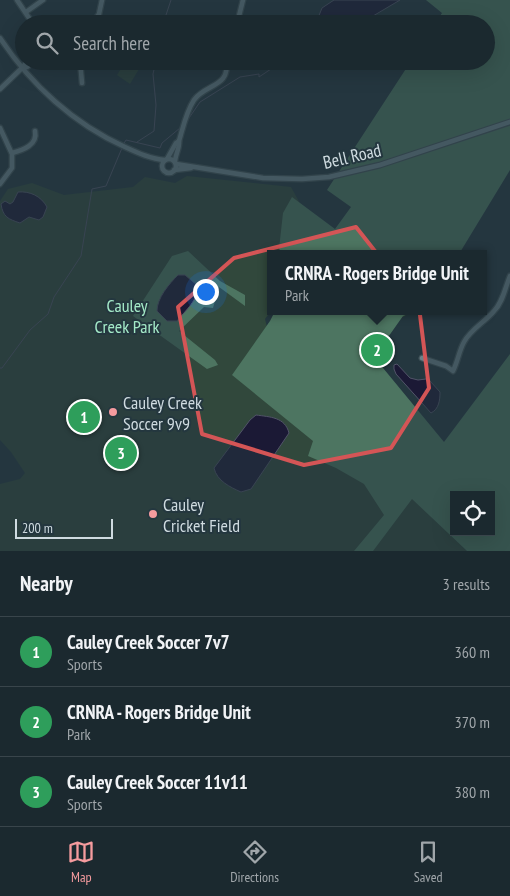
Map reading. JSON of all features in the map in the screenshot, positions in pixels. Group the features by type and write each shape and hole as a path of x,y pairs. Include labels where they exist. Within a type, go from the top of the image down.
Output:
{"street":[{"path":"17,0 28,15"},
{"path":"26,12 43,0"},
{"path":"98,15 102,0"},
{"path":"239,15 243,0"},
{"name":"Bell Road","path":"0,38 15,58"},
{"path":"0,89 20,70"},
{"name":"Bell Road","path":"24,70 53,101 109,140 133,151 149,157 172,159 175,163 194,167 276,179 329,177 380,165 510,122"},
{"path":"81,70 82,83"},
{"path":"162,168 162,163 179,142 193,101 205,90 224,78 227,70"},
{"path":"0,128 12,153 12,168 2,177 0,184"},
{"path":"12,153 31,145 35,139 35,131"},
{"path":"174,170 180,145 179,142"},
{"name":"Bell Road","path":"149,157 167,172 194,167"},
{"path":"422,358 453,370 464,342 500,304 510,276"}],"highlighted area":[{"path":"356,227 419,307 429,388 391,448 304,465 202,434 178,307 234,258"}],"green space":[{"path":"426,0 510,0 510,170 461,250 280,250 283,213 292,197 335,229 351,207 327,190 405,70 495,70 495,15 441,15 442,13"},
{"path":"120,70 138,70 130,84 117,75"},
{"name":"Cauley Creek Park","path":"187,176 291,187 320,240 313,250 267,250 268,315 265,319 271,343 388,315 406,315 399,319 372,363 413,499 467,551 0,551 0,484 20,479 25,473 11,452 0,440 0,201 8,189 32,183 64,195 133,187 145,177 175,183"},
{"path":"188,251 220,281 245,295 245,306 219,287 213,308 204,307 179,331 215,360 218,365 207,369 133,316 172,256"},
{"path":"273,315 405,315 374,357 444,442 510,354 510,551 467,551 451,536 495,536 495,491 450,491 450,535 412,499 373,551 354,551 384,515 364,484 336,468 308,456 313,441 232,375"}],"shaded area":[{"path":"334,0 400,0 375,15 319,15 322,8"},
{"path":"18,192 31,193 42,200 47,207 43,217 39,220 29,217 20,223 7,217 3,212 1,204 5,201 10,204 13,202"},
{"path":"178,275 185,275 198,286 198,291 191,305 177,321 167,321 157,311 159,301"},
{"path":"397,364 410,378 426,379 440,392 440,398 434,411 431,413 396,374 394,365"},
{"path":"256,415 272,417 280,421 289,433 251,489 241,492 228,486 221,480 214,468 250,420"}],"waterway":[{"path":"166,15 171,0"},
{"path":"137,142 154,131 156,105 154,70"},
{"path":"187,121 200,102 240,77 259,74 259,77 270,70"},
{"path":"123,145 126,140 160,148 162,143 180,128"},
{"path":"0,368 2,368 30,330 48,314 54,297 81,256 92,189 106,186 122,148"}],"place":[{"name":"CRNRA - Rogers Bridge Unit","path":"377,350"},
{"name":"Cauley Creek Soccer 9v9","path":"113,412"},
{"name":"Cauley Creek Soccer 7v7","path":"84,417"},
{"name":"Cauley Creek Soccer 11v11","path":"121,453"},
{"name":"Cauley Cricket Field","path":"153,514"}]}
